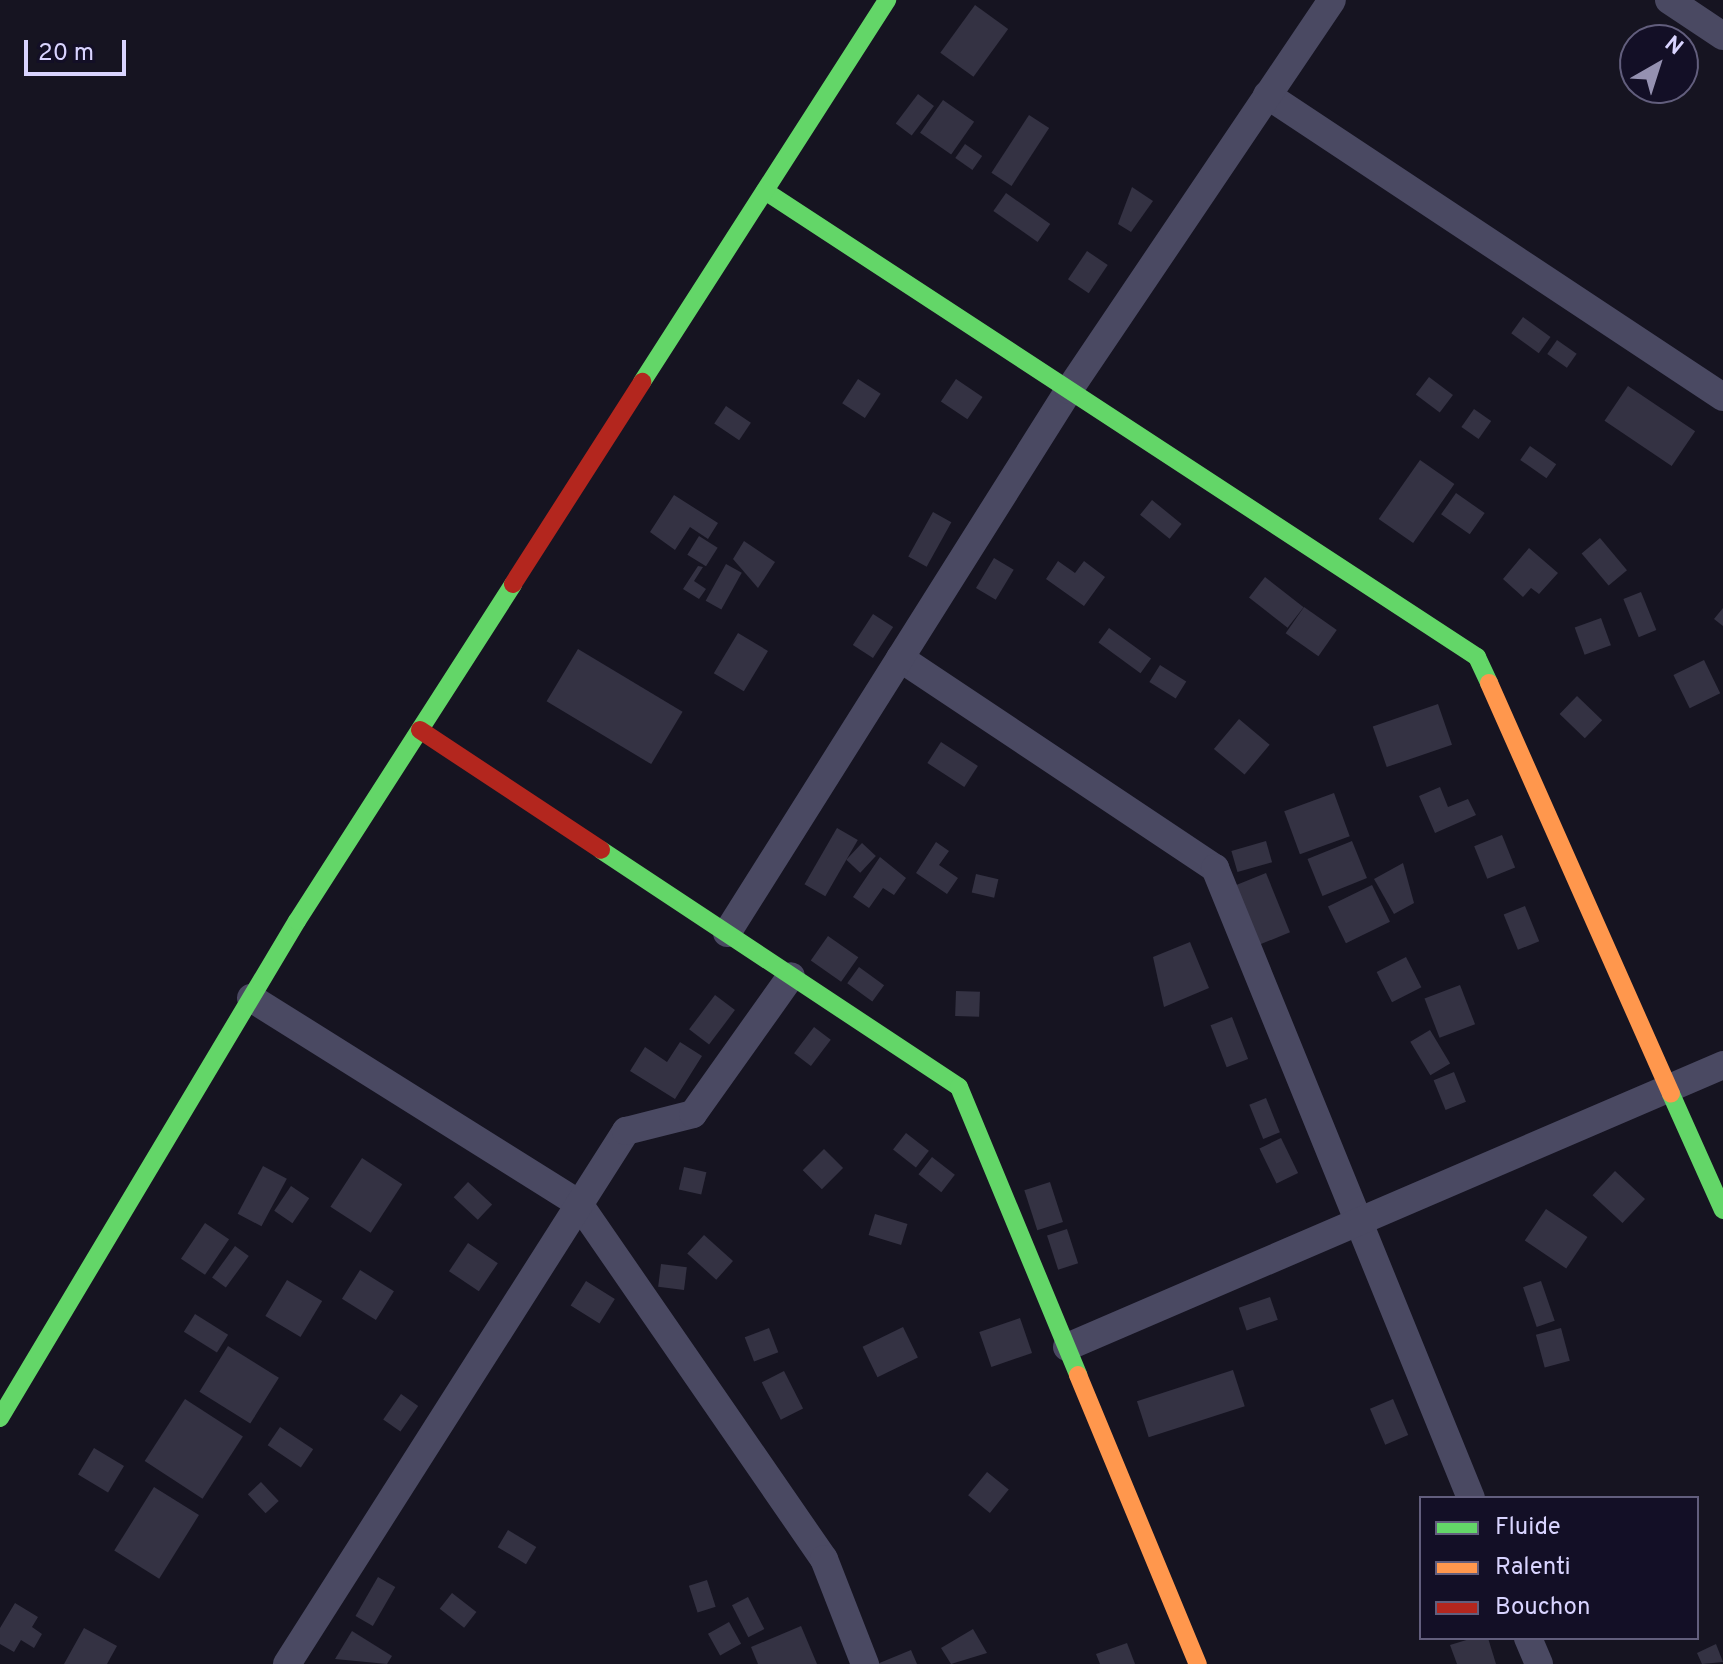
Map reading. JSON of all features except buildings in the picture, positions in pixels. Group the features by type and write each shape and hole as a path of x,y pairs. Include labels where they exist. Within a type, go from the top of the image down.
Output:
{"street":[{"path":"0,1418 251,998 887,0"},
{"path":"727,933 1069,390 1332,0"},
{"path":"1669,0 1723,36"},
{"path":"1267,95 1723,397"},
{"path":"765,191 1477,657 1723,1210"},
{"path":"900,658 1215,868 1470,1496"},
{"path":"420,730 959,1087 1198,1664"},
{"path":"287,1664 626,1131 693,1114 791,976"},
{"path":"251,998 579,1204 824,1559 865,1664"},
{"path":"1067,1347 1360,1225 1723,1065"},
{"path":"1529,1640 1539,1664"}],"traffic: fast":[{"path":"642,382 887,0"},
{"path":"765,191 1477,657 1489,683"},
{"path":"0,1418 297,921 513,584"},
{"path":"601,850 959,1087 1078,1375"},
{"path":"1671,1094 1723,1210"}],"traffic: slow":[{"path":"1489,683 1671,1094"},
{"path":"1078,1375 1198,1664"}],"traffic: jam":[{"path":"513,584 642,382"},
{"path":"420,730 601,850"}]}
